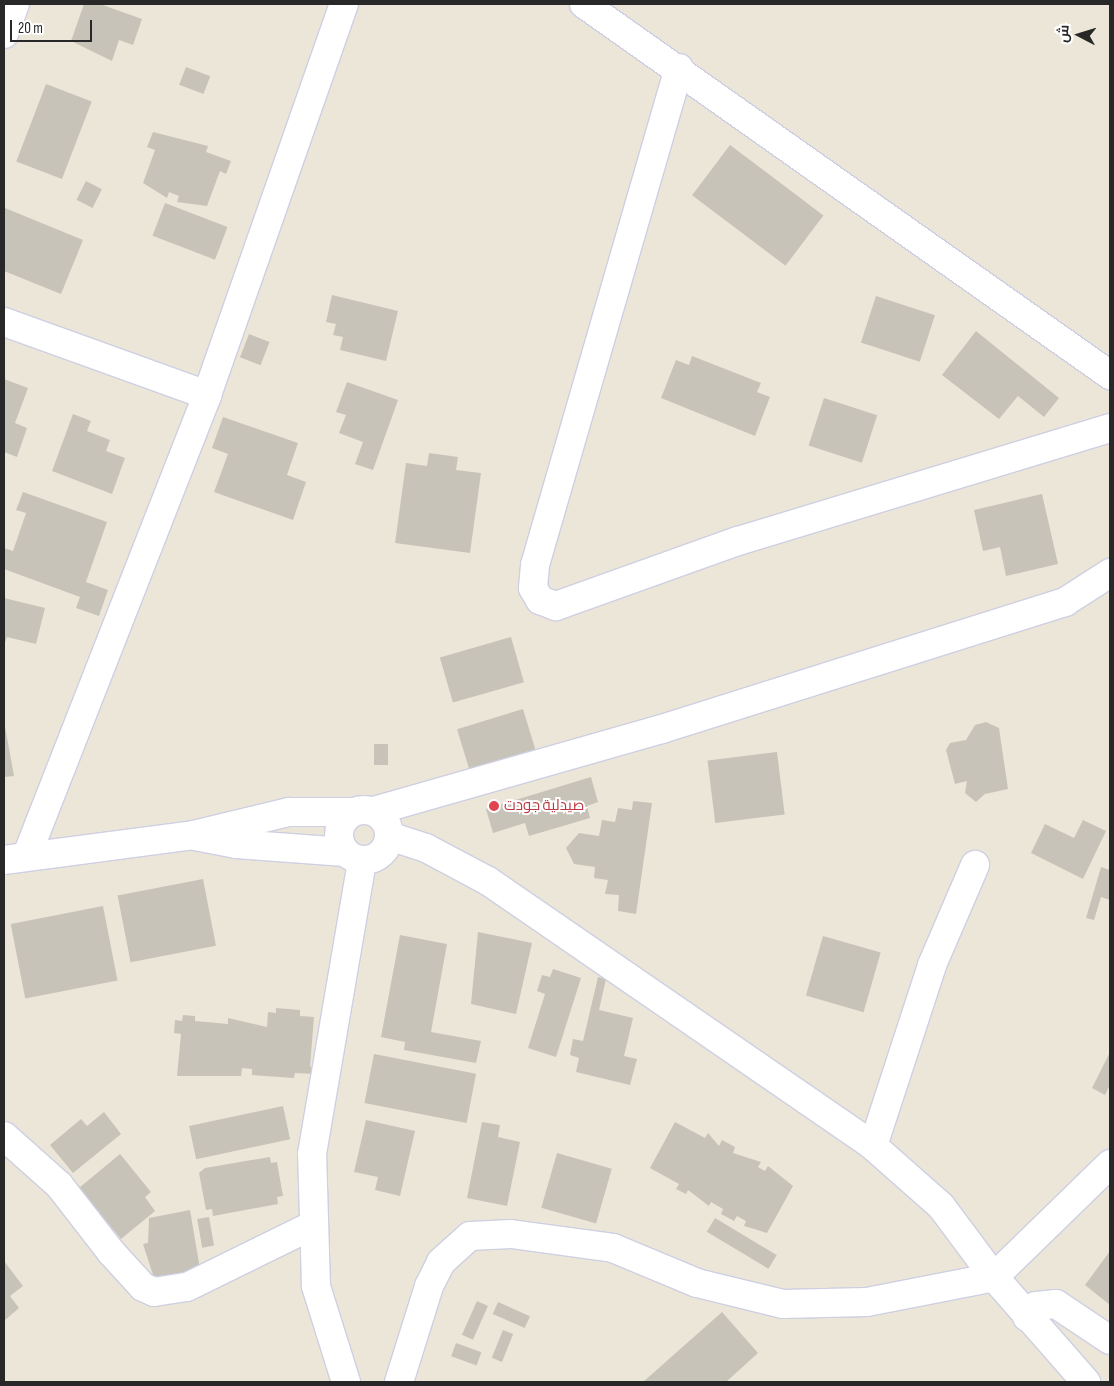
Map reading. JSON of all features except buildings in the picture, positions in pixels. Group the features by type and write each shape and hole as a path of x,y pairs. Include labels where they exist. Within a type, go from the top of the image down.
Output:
{"street":[{"path":"4,34 15,4"},
{"path":"344,4 206,395 16,857 193,835 289,812 363,812 662,729 981,629 1065,602 1110,574"},
{"path":"584,4 680,68 1110,375"},
{"path":"680,68 535,565 533,588 540,600 556,606 738,541 1110,428"},
{"path":"4,322 206,395"},
{"path":"193,835 236,844 353,856 380,854 389,836 388,826 363,812"},
{"path":"346,1382 316,1286 312,1154 353,856 338,834 363,812"},
{"path":"389,836 426,848 488,881 873,1146 941,1206 994,1277 1027,1317 1086,1382"},
{"path":"873,1146 932,965 975,865"},
{"path":"4,1136 58,1185 111,1252 143,1287 154,1292 187,1287 313,1225"},
{"path":"399,1382 429,1286 441,1262 470,1236 510,1234 613,1248 697,1284 783,1304 867,1302 994,1277 1110,1164"},
{"path":"1027,1317 1036,1306 1056,1304 1110,1340"}],"place":[{"name":"صيدلية جودت","path":"494,806"}]}
